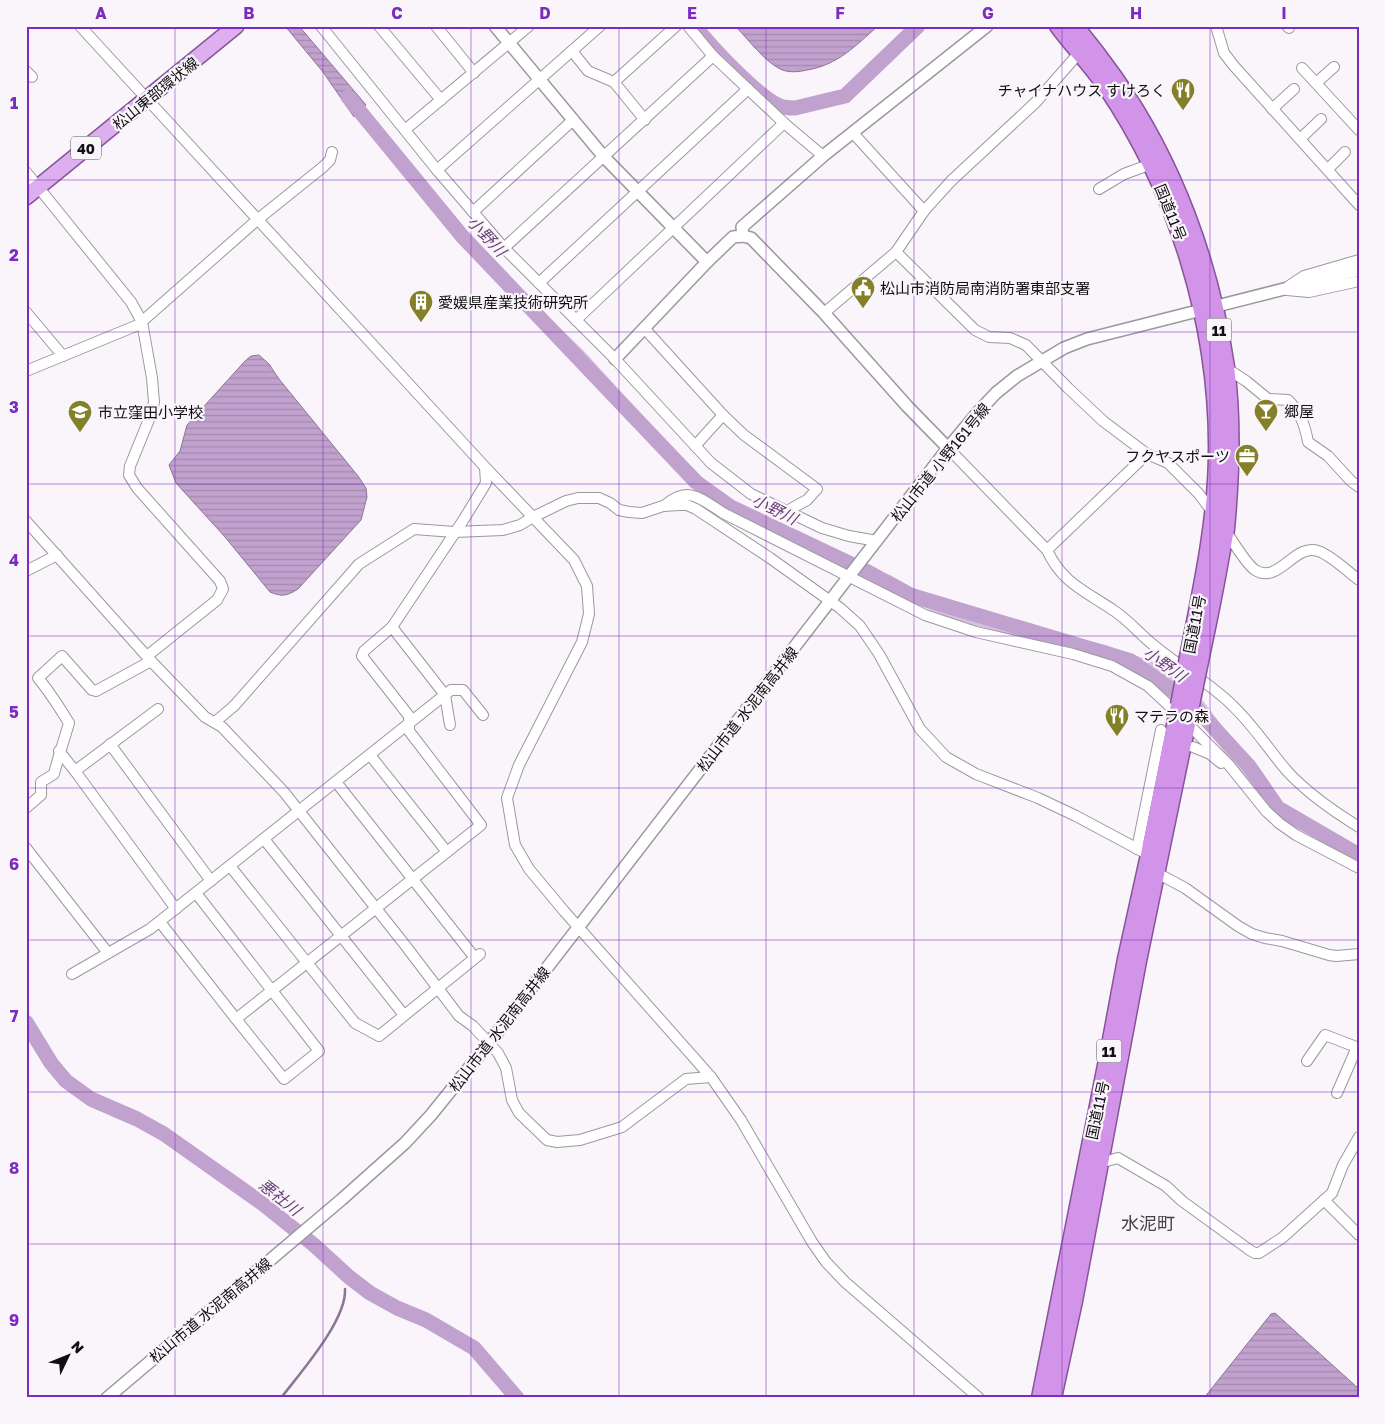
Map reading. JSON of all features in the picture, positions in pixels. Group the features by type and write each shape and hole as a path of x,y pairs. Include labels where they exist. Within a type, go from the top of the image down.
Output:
{"highway":[{"name":"国道11号","path":"1058,26 1105,85 1136,137 1156,162"},
{"name":"国道11号","path":"1075,26 1115,78 1148,132 1162,187 1208,308 1231,454 1226,531 1214,598 1193,662"},
{"name":"国道11号","path":"1040,1398 1157,872 1193,662 1213,512 1217,455 1219,369"},
{"name":"国道11号","path":"1053,1398 1074,1301 1110,1045 1143,852 1183,714"}],"main road":[{"name":"松山東部環状線","path":"26,197 236,26"}],"street":[{"path":"80,26 485,467 574,560 587,586 589,614 582,642 518,765 507,798 515,845 530,869 578,927 711,1077 741,1120 812,1242 826,1262 845,1282 979,1398"},
{"path":"321,26 406,129 437,170 504,248 615,359 711,464 751,494 787,512 822,528 849,536 877,541"},
{"path":"379,26 441,100"},
{"path":"436,26 474,73"},
{"path":"495,26 604,157 706,262"},
{"path":"406,129 529,26"},
{"path":"437,170 600,26"},
{"path":"614,82 676,26"},
{"path":"688,26 713,56 784,123 823,156"},
{"path":"743,236 742,227 823,156 987,26"},
{"path":"1216,26 1224,53 1272,109 1357,199"},
{"path":"572,51 588,71 614,82 645,120"},
{"path":"824,313 896,252 924,211 950,181 1036,102 1079,53"},
{"path":"504,248 713,56"},
{"path":"1316,83 1334,67"},
{"path":"1302,68 1359,130"},
{"path":"539,283 748,89"},
{"path":"1272,109 1294,89"},
{"path":"1300,139 1321,119"},
{"path":"473,212 573,120"},
{"path":"576,320 672,227 784,123"},
{"path":"853,133 924,211"},
{"path":"26,371 134,328 257,220 323,167 330,160 332,152"},
{"path":"1328,169 1345,152"},
{"path":"1100,189 1124,174 1156,162"},
{"path":"26,172 131,302 142,322 152,378 154,402 150,418 130,466 129,475 137,488 220,581 223,589 217,600 149,659 96,691 92,690 62,656 56,659 38,678 53,695 55,702 69,723 59,751 54,774 41,782 41,795 26,808"},
{"path":"615,359 706,262 733,237 743,236 751,238 824,313 907,406 1047,550 1053,564 1074,585 1115,611 1156,648 1218,691 1236,708 1300,784 1319,801 1359,827"},
{"path":"896,252 975,330 989,337 1010,338 1026,345 1103,420 1147,454 1168,463 1199,494 1254,570 1263,574 1273,572 1299,553 1318,550 1359,580"},
{"path":"1281,290 1304,276 1359,260"},
{"name":"松山市道 小野161号線","path":"830,601 978,412 996,393 1017,376 1042,360 1064,348 1087,339 1359,270"},
{"path":"1281,290 1309,292 1359,281"},
{"path":"26,312 63,356"},
{"path":"644,328 722,415 744,435 817,489 807,500 787,512"},
{"path":"1219,369 1246,381 1268,399 1288,400 1301,417 1308,442 1328,456 1350,481 1359,487"},
{"path":"695,446 722,415"},
{"path":"1047,550 1147,454"},
{"path":"236,1018 307,964 481,825 409,731 408,716 362,656 364,651 392,627 464,519 486,483 485,467"},
{"path":"663,506 681,495 691,494 723,513 850,575 925,615 976,632 1073,654 1112,666 1148,686 1183,714 1229,765 1266,811 1279,823 1296,835 1359,868"},
{"path":"215,722 234,706 359,564 414,529 454,532 503,530 520,525 566,501 578,498 599,498 619,510 642,513 663,506 687,505 770,558 830,601 860,626 879,654 920,729 946,757 976,774 1053,805 1143,852 1157,872 1185,888 1252,934 1282,940 1329,956 1359,954"},
{"path":"26,521 149,659 205,717 222,727 278,786 460,1016 473,1026 498,1053 506,1068 512,1100 519,1112 547,1140 557,1142 580,1140 614,1130 686,1079 711,1077"},
{"path":"26,571 56,555"},
{"name":"松山市道 水泥南高井線","path":"107,1398 341,1200 405,1143 431,1116 489,1044 830,601"},
{"path":"392,627 445,695 450,725"},
{"path":"72,974 160,922 451,690 463,690 483,715"},
{"path":"75,771 158,709"},
{"path":"1143,852 1161,730"},
{"path":"110,744 211,881"},
{"path":"1193,747 1210,754 1224,765 1229,765"},
{"path":"59,751 176,909"},
{"path":"370,755 448,852"},
{"path":"230,866 355,1023 379,1036 477,956 413,880 336,782"},
{"path":"264,839 404,1016"},
{"path":"26,848 108,953"},
{"path":"160,922 284,1079 319,1051 196,893"},
{"path":"1307,1061 1325,1035 1358,1048 1336,1093"},
{"path":"1092,1166 1118,1158 1166,1186 1189,1206 1255,1253 1259,1253 1282,1238 1332,1193 1343,1165 1359,1137"},
{"path":"1324,1200 1359,1235"}],"shaded area":[{"path":"285,26 299,26 366,105 354,117 323,72"},
{"path":"735,26 878,26 846,54 828,64 794,72 780,69 774,65"},
{"path":"364,107 464,229 535,304 583,350 663,438 708,483 727,497 762,516 948,604 995,619 1005,619 1006,621 1106,645 1151,661 1162,667 1204,702 1289,811 1309,823 1359,847 1359,863 1287,823 1262,797 1201,724 1167,690 1103,656 991,630 947,617 881,589 874,582 711,502 698,492 584,368 488,272 438,215 356,115"},
{"path":"259,355 269,364 279,379 358,476 366,488 367,497 361,520 298,589 284,595 270,592 225,537 176,483 169,465 180,451 187,425 245,361 251,356"},
{"path":"1275,1313 1359,1389 1359,1398 1204,1398 1271,1314"}],"waterway":[{"path":"695,26 747,82 771,101 787,108 795,108 845,96 918,26"},
{"name":"小野川","path":"348,97 462,236 696,482 731,507 868,572 910,595 1131,661 1193,705 1249,766 1278,808 1359,855"},
{"name":"悪社川","path":"26,1022 51,1063 66,1081 91,1099 137,1119 164,1134 263,1204 370,1293 397,1308 426,1320 474,1348 517,1398"},
{"path":"281,1398 331,1331 344,1302 345,1289"}],"place":[{"name":"チャイナハウス すけろく","path":"1183,111"},
{"name":"松山市消防局南消防署東部支署","path":"863,309"},
{"name":"愛媛県産業技術研究所","path":"421,323"},
{"name":"郷屋","path":"1266,432"},
{"name":"市立窪田小学校","path":"80,433"},
{"name":"フクヤスポーツ","path":"1247,477"},
{"name":"マテラの森","path":"1117,737"}],"district":[{"name":"水泥町","path":"1148,1223"}]}
